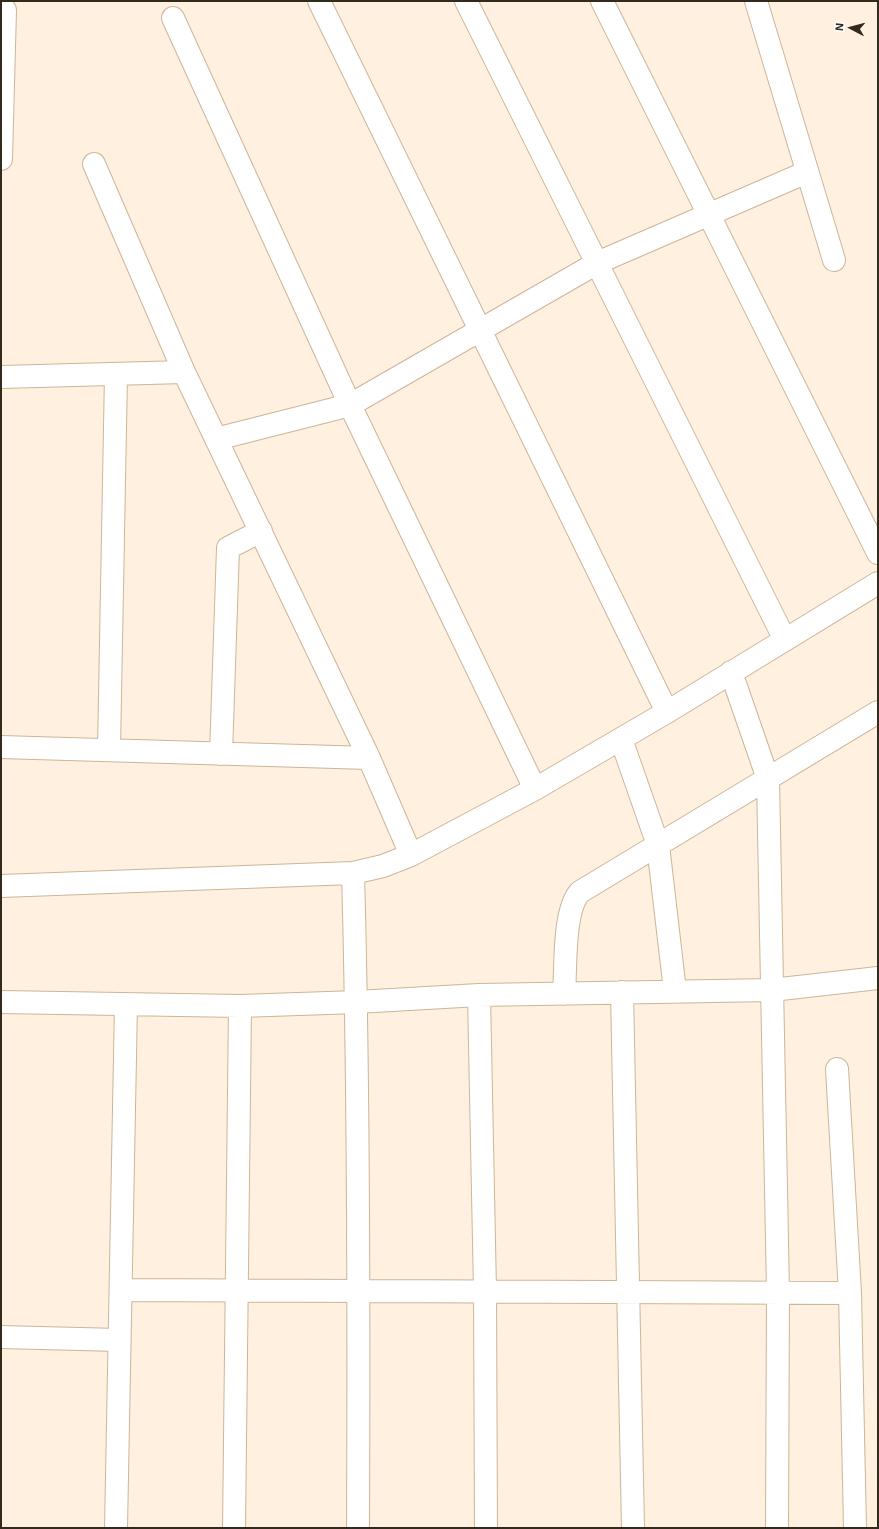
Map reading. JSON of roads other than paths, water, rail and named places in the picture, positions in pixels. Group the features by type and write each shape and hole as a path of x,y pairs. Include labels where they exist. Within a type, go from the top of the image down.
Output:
{"street":[{"path":"319,1 666,712"},
{"path":"466,1 785,640"},
{"path":"602,1 878,552"},
{"path":"756,1 834,260"},
{"path":"1,159 5,10"},
{"path":"173,18 350,405 535,789"},
{"path":"94,164 184,372 369,758 411,855"},
{"path":"216,439 350,405 597,263 807,172"},
{"path":"1,377 184,372"},
{"path":"109,750 116,374"},
{"path":"221,754 228,548 260,531"},
{"path":"1,886 353,872 384,866 411,855 535,789 666,712 878,582"},
{"path":"731,672 768,779 778,1292 777,1528"},
{"path":"564,994 568,919 574,898 580,892 878,712"},
{"path":"621,739 658,845 675,991"},
{"path":"1,747 369,758"},
{"path":"353,872 357,1002 359,1292 358,1528"},
{"path":"1,1002 240,1006 357,1002 479,995 772,990 878,978"},
{"path":"622,992 632,1528"},
{"path":"479,995 485,1291 486,1528"},
{"path":"116,1528 126,1004"},
{"path":"234,1528 240,1006"},
{"path":"837,1069 850,1292 855,1528"},
{"path":"120,1290 359,1292 850,1292"},
{"path":"1,1337 119,1340"}]}
